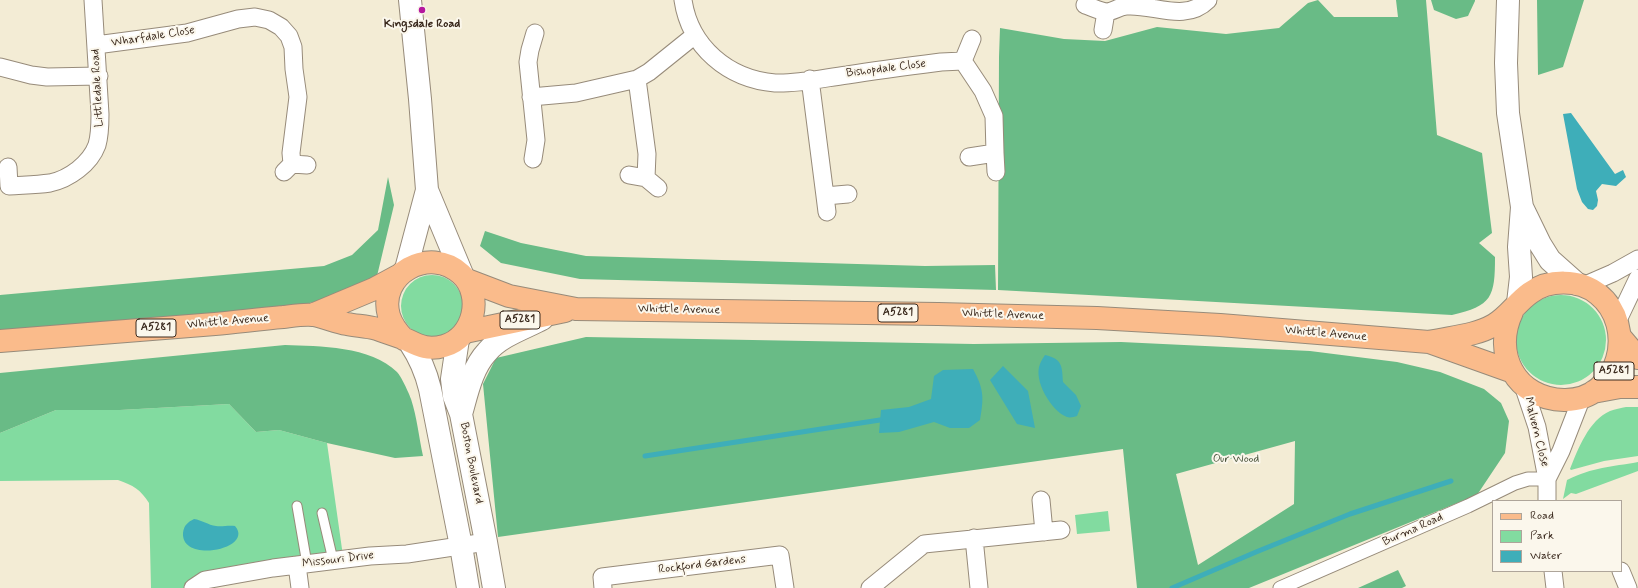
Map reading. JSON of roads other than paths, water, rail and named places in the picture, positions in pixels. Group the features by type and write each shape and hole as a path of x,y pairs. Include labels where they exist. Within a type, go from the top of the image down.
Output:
{"main road":[{"name":"A5281","path":"402,272 420,263 435,262 449,265 464,277"},
{"name":"Whittle Avenue","path":"312,315 374,289 402,272"},
{"path":"402,272 391,288 388,301 389,315 394,328 407,341"},
{"name":"Whittle Avenue","path":"464,277 509,296 576,308 1097,318 1213,325 1429,342 1477,332 1494,326 1515,308"},
{"path":"461,336 472,320 474,307 473,293 464,277"},
{"name":"A5281","path":"1515,308 1530,292 1545,285 1561,282 1580,285 1598,294 1610,305 1620,330 1638,358"},
{"name":"Whittle Avenue","path":"461,336 576,308"},
{"path":"1515,308 1508,321 1504,338 1506,356 1518,379"},
{"name":"Whittle Avenue","path":"0,341 312,315 373,328 407,341"},
{"name":"A5281","path":"1587,395 1605,382 1615,370 1620,354 1620,330"},
{"name":"A5281","path":"407,341 422,348 434,348 446,346 461,336"},
{"name":"Whittle Avenue","path":"1429,342 1518,379"},
{"name":"A5281","path":"1518,379 1536,394 1551,399 1566,400 1620,387 1638,387"}],"street":[{"name":"Littledale Road","path":"8,167 5,186 32,185 60,180 71,175 89,158 96,147 100,131 99,76 93,0"},
{"path":"410,0 427,190 446,239 464,277"},
{"name":"Bishopdale Close","path":"683,0 685,13 703,48 715,60 730,70 761,81 776,83 792,82 941,62 963,61"},
{"path":"1085,5 1106,12 1126,6 1168,11 1191,11 1202,6 1208,0"},
{"path":"1508,0 1506,63 1508,113 1522,207 1519,247 1521,278 1515,308"},
{"path":"1103,30 1106,12"},
{"name":"Wharfdale Close","path":"96,45 187,33 238,19 255,17 269,20 281,27 289,36 293,47 298,97 291,153 294,167"},
{"path":"532,161 536,140 528,62 535,33"},
{"path":"531,97 576,92 637,79 649,72 695,35"},
{"path":"972,39 963,61 983,91 994,116 996,172"},
{"path":"0,66 31,75 47,77 99,76"},
{"path":"629,176 652,183 637,79"},
{"path":"810,79 826,204 848,194"},
{"path":"969,157 996,153"},
{"path":"402,272 427,190"},
{"path":"1522,207 1540,244 1550,260 1580,285 1613,273 1638,260"},
{"path":"1620,330 1638,278"},
{"path":"461,414 470,382 477,366 487,351 500,341 552,313"},
{"name":"Boston Boulevard","path":"461,336 452,379 454,396 461,414 494,588"},
{"path":"407,341 418,356 425,370 430,389 468,588"},
{"name":"Malvern Close","path":"1518,379 1537,427 1547,479 1546,500"},
{"name":"Malvern Close","path":"1547,479 1587,395"},
{"name":"Burma Road","path":"1280,588 1468,506 1515,483 1528,479 1547,479"},
{"path":"1041,500 1044,532"},
{"path":"870,588 924,544 1061,530"},
{"path":"974,538 979,588"},
{"name":"Missouri Drive","path":"193,588 205,580 302,564 370,556 407,554 486,542"},
{"name":"Rockford Gardens","path":"603,588 602,577 780,555 785,588"},
{"path":"300,588 302,564"},
{"path":"1553,572 1555,588"},
{"path":"1621,572 1628,588"}],"lane":[{"path":"297,506 302,564"},
{"path":"322,513 333,560"}],"water":[{"path":"1571,113 1615,174 1623,170 1626,177 1616,186 1602,184 1596,191 1598,200 1597,206 1593,210 1588,209 1582,202 1577,189 1563,114"},
{"path":"1045,355 1055,359 1060,364 1062,368 1063,382 1076,395 1081,406 1077,416 1068,417 1061,414 1045,394 1041,386 1038,371 1040,363"},
{"path":"1003,366 1028,391 1035,428 1017,424 990,380"},
{"path":"973,369 981,388 982,406 980,420 969,428 950,428 934,422 899,432 879,433 881,410 909,407 931,399 934,376 943,370"},
{"path":"194,519 210,525 235,526 238,534 235,541 216,550 193,548 185,543 183,533 187,524"}],"waterway":[{"path":"645,456 880,420"},
{"path":"1172,588 1350,514 1451,481"}],"place":[{"name":"Kingsdale Road","path":"422,10"}],"park label":[{"name":"Our Wood","path":"1236,459"}]}
